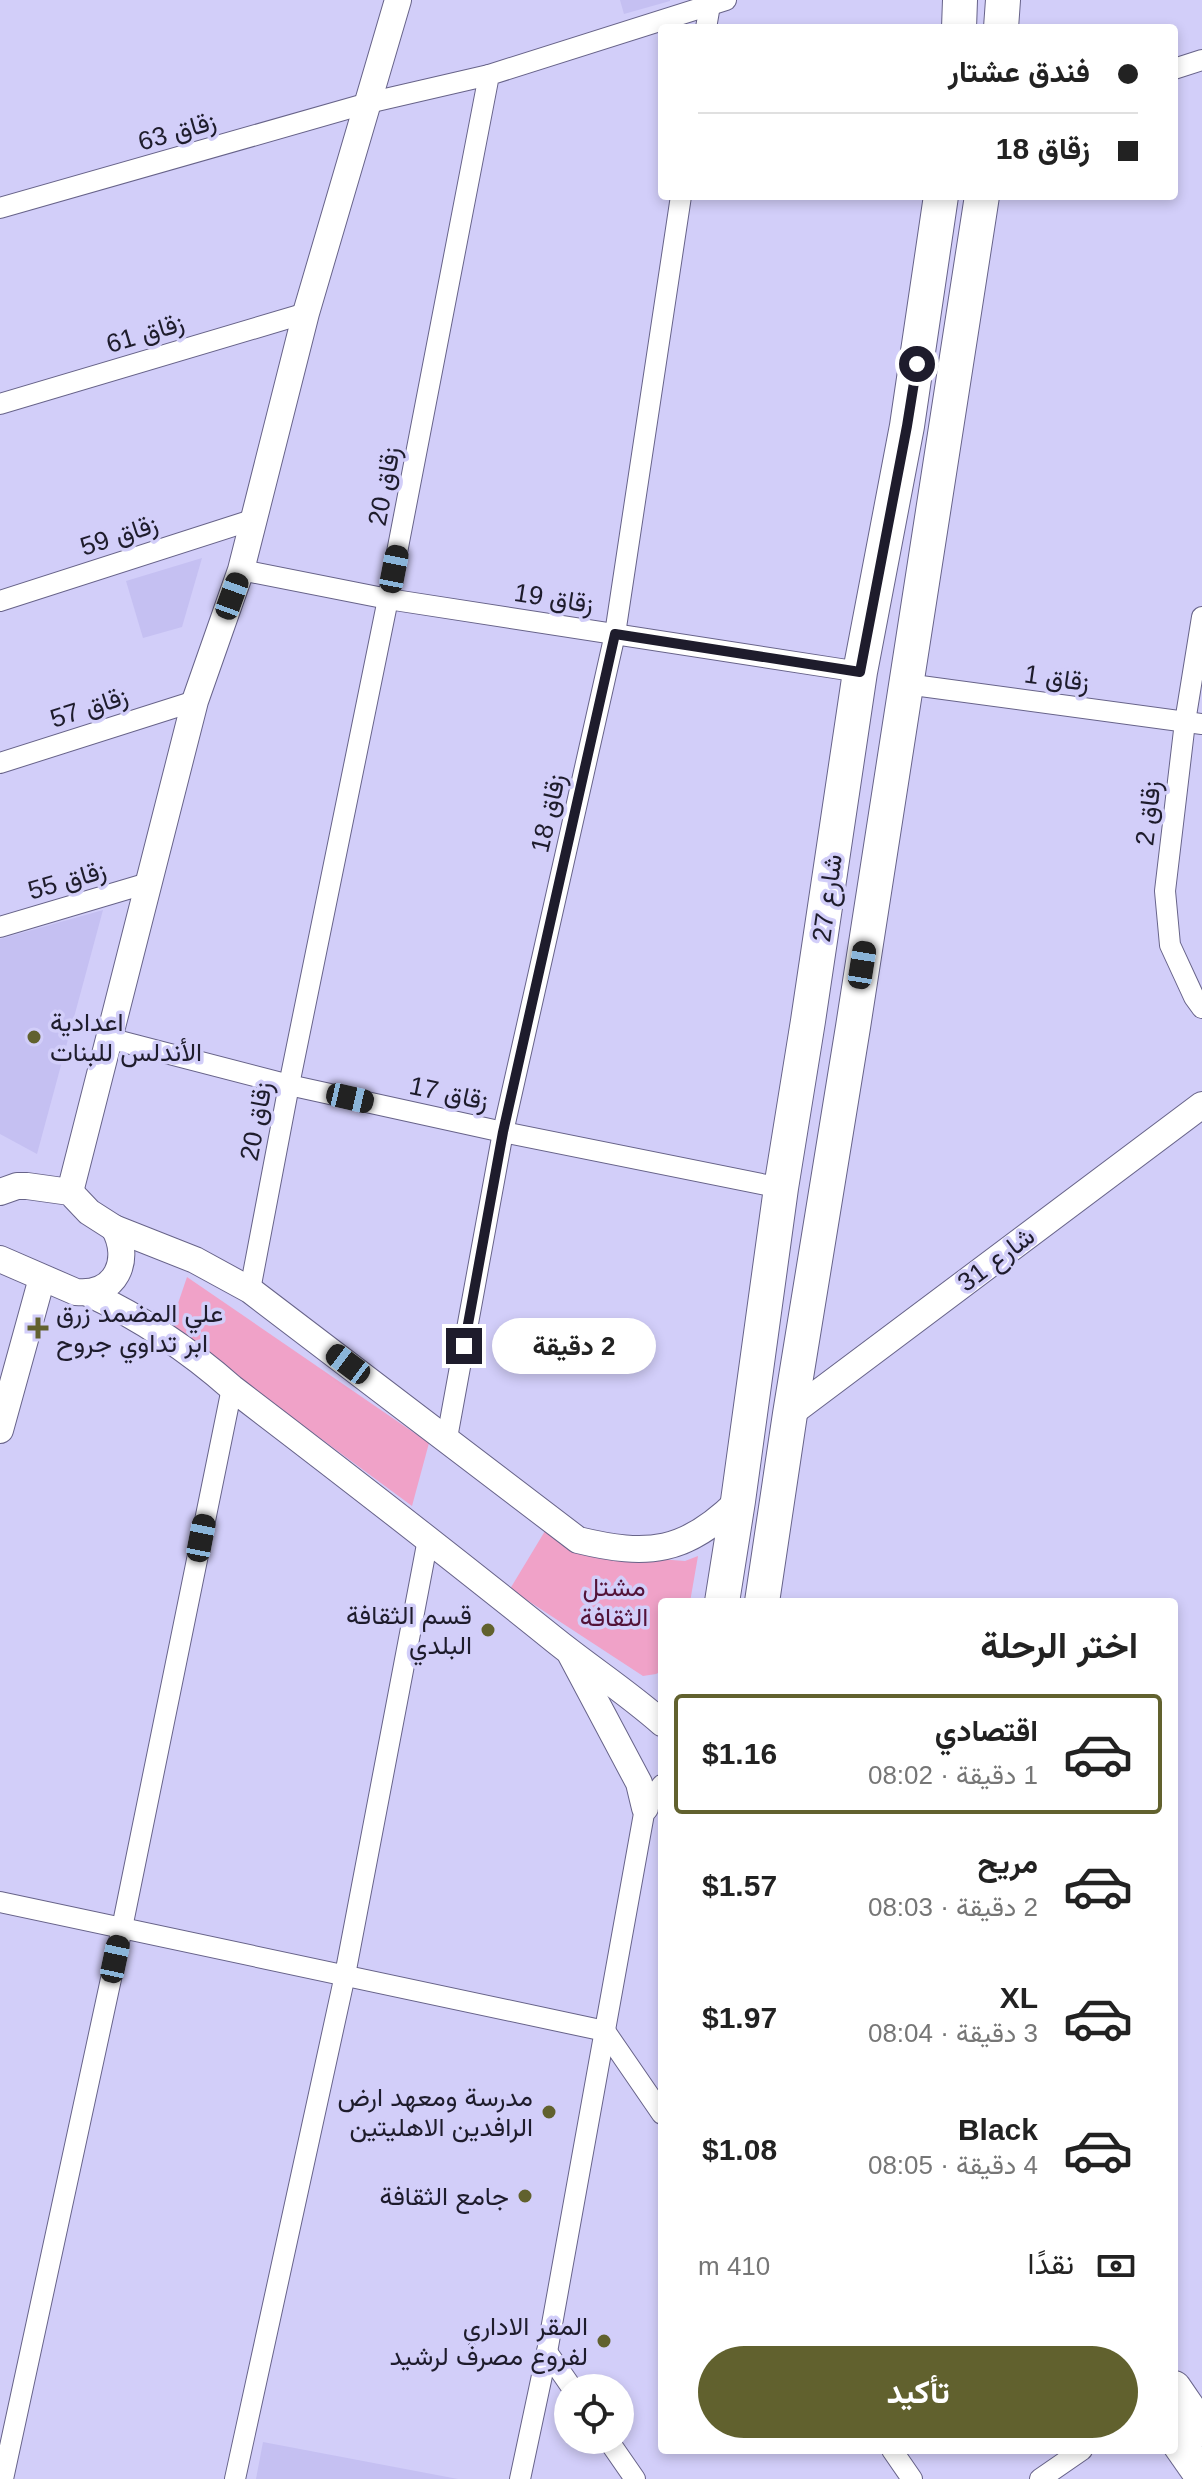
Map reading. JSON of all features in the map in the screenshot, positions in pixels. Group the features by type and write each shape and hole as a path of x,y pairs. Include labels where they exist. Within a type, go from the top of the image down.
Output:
{"main road":[{"path":"959,24 960,0"},
{"path":"1001,24 1003,0"},
{"name":"شارع 27","path":"723,1598 781,1188 860,672 907,426 940,200"},
{"name":"شارع 27","path":"763,1598 981,200"},
{"path":"808,1021 853,1027"},
{"path":"1178,2394 1202,2429"},
{"path":"1178,2442 1202,2476"}],"street":[{"path":"70,1192 195,701 241,570 306,313 398,0"},
{"path":"708,24 718,2"},
{"path":"489,75 718,2"},
{"path":"1178,68 1202,60"},
{"name":"زقاق 63","path":"0,208 368,103 489,75"},
{"name":"زقاق 20","path":"250,1290 489,75"},
{"name":"زقاق 18","path":"447,1438 503,1132 615,634 680,200"},
{"name":"زقاق 61","path":"0,404 306,313"},
{"name":"زقاق 59","path":"0,601 255,519"},
{"name":"زقاق 19","path":"241,570 388,599 860,672"},
{"name":"زقاق 2","path":"1202,617 1194,723 1165,891 1170,945 1202,1008"},
{"name":"زقاق 1","path":"906,684 1194,723"},
{"name":"زقاق 57","path":"0,763 195,701"},
{"name":"زقاق 55","path":"0,927 148,883"},
{"name":"زقاق 17","path":"108,1038 289,1085 781,1188"},
{"name":"شارع 31","path":"790,1414 1202,1105"},
{"path":"0,1169 27,1186"},
{"path":"0,1192 27,1186 70,1192 89,1212 114,1228 195,1260 250,1290 578,1540 632,1550 662,1548 691,1538 717,1523 738,1501"},
{"path":"88,1293 110,1283 117,1273 123,1250 114,1228"},
{"path":"0,1259 76,1292 88,1293 169,1337 658,1720"},
{"path":"0,1430 42,1278"},
{"path":"2,2479 122,1928 232,1388"},
{"path":"235,2479 345,1975 428,1539"},
{"path":"520,2479 547,2352 645,1808 639,1783 569,1652"},
{"path":"645,1808 658,1790"},
{"path":"0,1902 605,2031 658,2108"},
{"path":"547,2352 562,2374"},
{"path":"618,2454 635,2479"},
{"path":"895,2454 912,2479"},
{"path":"1040,2479 1076,2454"}],"shaded area":[{"path":"620,0 670,0 670,1 624,14"},
{"path":"202,558 182,627 143,638 126,581"},
{"name":"اعدادية الأندلس للبنات","path":"103,910 37,1154 0,1134 0,939"},
{"path":"263,2442 458,2479 256,2479"}],"green space":[{"path":"187,1277 429,1443 412,1506 170,1327"},
{"name":"مشتل الثقافة","path":"545,1531 580,1553 685,1561 698,1556 691,1598 658,1598 656,1674 643,1676 510,1589"}],"place":[{"name":"اعدادية الأندلس للبنات","path":"34,1037"},
{"name":"علي المضمد زرق ابر تداوي جروح","path":"38,1328"},
{"name":"قسم الثقافة البلدي","path":"488,1630"},
{"name":"مدرسة ومعهد ارض الرافدين الاهليتين","path":"549,2112"},
{"name":"جامع الثقافة","path":"525,2196"},
{"name":"المقر الاداري لفروع مصرف لرشيد","path":"604,2341"}],"route":[{"path":"464,1346 503,1132 615,634 860,672 917,364"}]}
